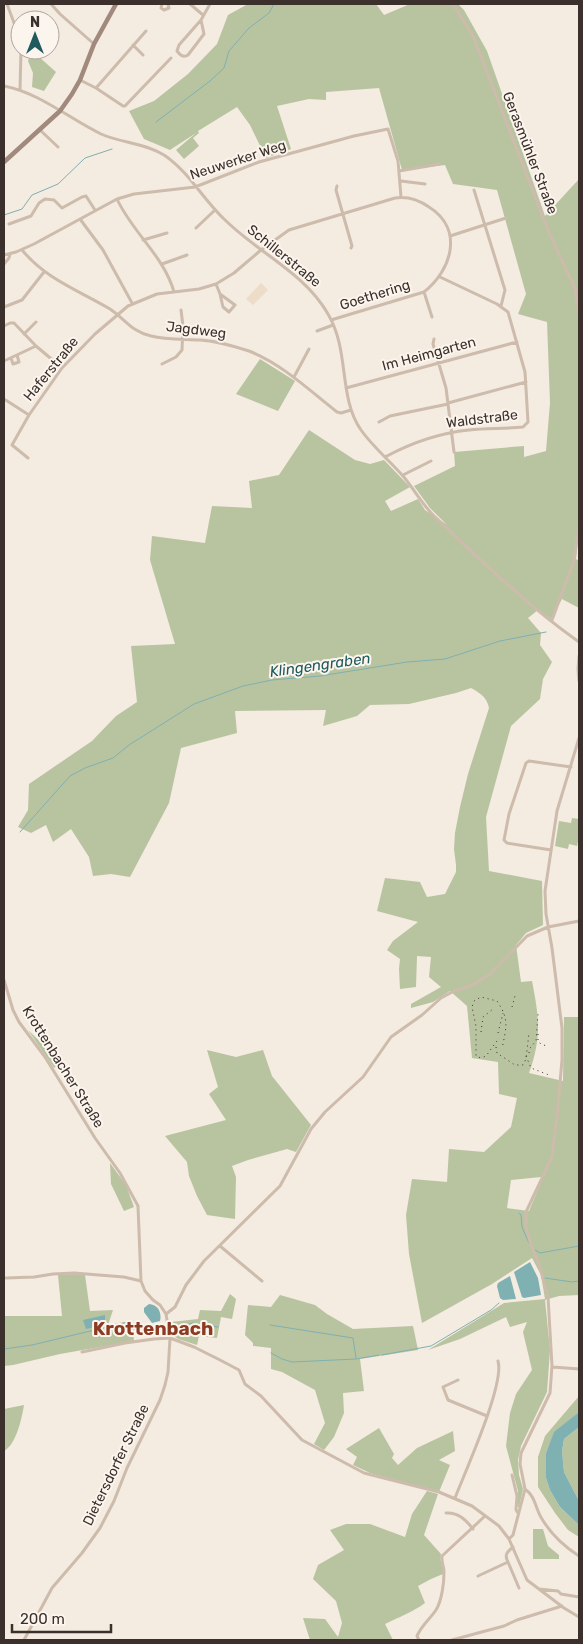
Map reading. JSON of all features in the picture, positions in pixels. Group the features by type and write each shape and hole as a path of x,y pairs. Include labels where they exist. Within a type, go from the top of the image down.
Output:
{"street":[{"path":"51,4 94,44"},
{"path":"4,162 60,111 80,80 94,44 116,4"},
{"path":"162,4 164,10 168,9 169,4"},
{"path":"190,4 204,15"},
{"path":"201,20 204,34 188,55 180,55 177,51 179,44 201,20 210,4"},
{"name":"Gerasmühler Straße","path":"453,4 473,36 550,235 575,288 579,314"},
{"path":"96,88 146,31"},
{"path":"133,45 143,55"},
{"path":"80,80 125,106 171,58"},
{"path":"20,90 21,60"},
{"name":"Schillerstraße","path":"4,86 20,90 40,99 102,134 124,142 146,146 158,152 176,166 215,210 239,233 301,281 318,298 333,325 342,352 346,388 351,410"},
{"name":"Neuwerker Weg","path":"4,255 22,250 116,199 132,194 195,187 259,162 354,136 388,129 399,170 402,197"},
{"path":"40,130 58,147"},
{"path":"399,170 440,164"},
{"path":"401,181 425,184"},
{"path":"336,186 351,248"},
{"path":"474,190 505,290 501,306"},
{"path":"9,224 31,216 38,203 48,198 54,200 62,208 86,196 95,210"},
{"path":"261,250 290,230 402,197 416,200 431,208 444,221 450,236 506,218"},
{"path":"116,199 125,216 162,264 170,278 174,292"},
{"path":"196,228 215,210"},
{"path":"80,219 103,250 132,304"},
{"path":"143,240 168,233"},
{"name":"Goethering","path":"331,320 424,292 440,277 447,266 450,252 450,236"},
{"name":"Jagdweg","path":"22,250 36,265 55,280 117,314 129,326 140,333 152,337 213,341 239,348 266,359 294,377 337,412 341,413 351,410"},
{"name":"Haferstraße","path":"28,458 12,445 29,415 62,368 80,348 117,314 132,304 157,294 200,289 216,284 234,273 261,250"},
{"path":"4,264 10,254"},
{"path":"162,264 187,255"},
{"path":"4,307 22,300 44,272"},
{"path":"379,422 390,416 448,404 526,382 510,315 501,306 440,277"},
{"path":"216,284 223,307 230,312 235,305 220,294"},
{"name":"Goethering","path":"424,292 432,317"},
{"path":"162,364 176,357 182,350 181,310"},
{"path":"24,334 36,322"},
{"path":"4,326 10,323 14,324 62,368"},
{"path":"317,331 333,325"},
{"path":"434,339 433,344 448,404 454,452"},
{"name":"Im Heimgarten","path":"346,388 517,342"},
{"path":"4,361 36,346"},
{"path":"294,377 310,349"},
{"path":"11,358 14,364 20,362 17,355"},
{"name":"Waldstraße","path":"385,457 418,442 451,433 526,425 528,420 526,382"},
{"path":"4,399 29,415"},
{"path":"351,410 361,430 402,475 434,516 493,571 579,642"},
{"path":"402,475 431,461"},
{"path":"552,620 574,560 579,526"},
{"path":"579,656 579,682"},
{"path":"509,1539 513,1535 525,1489 520,1464 521,1453 550,1393 552,1366 548,1297 539,1264 530,1242 526,1226 526,1212 552,1156 562,1060 559,999 548,927 545,891 557,810 579,738"},
{"path":"551,850 507,843 504,840 509,814 526,764 529,761 571,767"},
{"path":"6,1278 34,1278 74,1273 124,1277 141,1281 145,1291 160,1305 166,1314 175,1307 194,1272 280,1186 311,1129 325,1112 363,1077 390,1037 422,1015 441,998 488,976 527,936 548,927 579,922"},
{"name":"Krottenbacher Straße","path":"4,980 13,1010 19,1022 45,1057 138,1206 141,1281"},
{"path":"220,1246 262,1281"},
{"name":"Dietersdorfer Straße","path":"24,1640 52,1588 92,1540 114,1501 127,1468 160,1400 168,1372 170,1338 166,1314"},
{"path":"82,1352 125,1343 170,1338 194,1347 238,1370 245,1384 262,1396 302,1440 364,1473 439,1492 472,1506 499,1526 509,1539 527,1580 579,1617"},
{"path":"455,1498 496,1389 500,1367 498,1361"},
{"path":"552,1366 579,1369"},
{"path":"458,1380 443,1387 448,1400 487,1416"},
{"path":"512,1474 517,1496 516,1510 518,1514"},
{"path":"525,1489 532,1494 543,1522 569,1549 579,1556"},
{"path":"446,1513 452,1512 464,1518 473,1529"},
{"path":"419,1640 417,1636 419,1630 436,1609 440,1600 444,1571 442,1556 485,1516"},
{"path":"513,1547 506,1554 506,1557 519,1588"},
{"path":"478,1576 508,1562"},
{"path":"539,1589 558,1591 561,1594 579,1597"},
{"path":"452,1640 504,1626 562,1606"}],"green space":[{"path":"248,4 376,4 384,15 410,4 458,4 464,10 487,51 545,216 579,179 579,529 576,559 579,561 579,608 562,599 551,619 538,610 528,618 541,633 540,645 552,662 543,679 540,699 511,726 486,817 489,871 542,881 543,925 526,933 516,945 521,982 532,981 538,1016 538,1038 529,1073 563,1081 564,1017 579,1017 579,1295 559,1296 545,1300 550,1350 547,1392 521,1446 518,1460 519,1475 523,1489 519,1507 518,1491 506,1446 510,1413 516,1394 532,1370 523,1332 527,1322 510,1327 506,1317 460,1339 428,1350 504,1303 545,1299 541,1275 532,1258 492,1284 422,1323 409,1254 406,1215 412,1179 447,1182 449,1149 484,1152 511,1127 517,1098 499,1094 498,1062 472,1058 467,1006 450,991 433,1002 411,1008 411,1004 441,987 429,977 431,957 417,956 416,987 400,989 400,959 387,950 393,941 418,922 377,911 385,878 420,882 427,897 445,894 456,872 455,833 468,774 489,708 485,698 471,688 409,704 370,705 357,716 323,726 326,710 235,711 237,733 181,748 169,803 130,877 111,874 93,876 89,857 71,829 53,842 46,825 31,833 18,827 28,810 29,784 92,741 116,716 137,702 131,646 175,644 150,560 152,536 205,543 212,506 252,508 249,481 279,475 309,430 355,460 370,464 384,460 410,487 385,501 391,511 418,499 425,510 446,524 430,508 414,486 455,466 454,452 524,446 524,457 546,451 550,403 547,322 518,314 526,294 497,190 453,184 445,165 402,170 379,88 326,92 326,100 309,99 277,106 291,149 266,158 250,125 237,107 198,131 199,133 193,138 199,146 184,159 176,150 196,133 170,150 144,139 129,111 154,101 188,74 217,44 228,15","holes":["549,1163 529,1211 507,1208 511,1180 541,1177"]},
{"path":"42,60 56,72 44,91 32,87 33,73 28,61"},
{"path":"260,359 295,381 278,411 236,394"},
{"path":"572,818 579,819 577,846 569,844 568,849 555,846 559,821 571,823"},
{"path":"28,1030 61,1062 54,1068"},
{"path":"207,1050 236,1057 263,1050 272,1076 311,1125 296,1152 287,1149 232,1166 236,1177 235,1219 207,1215 189,1176 187,1162 165,1136 226,1120 209,1094 218,1087"},
{"path":"110,1163 126,1185 134,1207 124,1211 111,1184"},
{"path":"58,1275 85,1275 90,1311 113,1310 108,1325 125,1322 142,1324 142,1330 133,1330 134,1341 4,1366 4,1316 62,1316"},
{"path":"230,1294 236,1299 232,1319 221,1317 217,1338 199,1336 197,1345 172,1335 171,1322 198,1319 200,1310 221,1311"},
{"path":"280,1295 315,1305 353,1329 413,1326 418,1350 360,1359 364,1391 343,1393 344,1413 334,1437 324,1450 314,1444 325,1423 315,1390 282,1372 271,1369 271,1348 253,1346 253,1343 245,1335 248,1305 271,1307"},
{"path":"579,1396 579,1412 554,1433 546,1453 546,1478 550,1490 560,1507 579,1525 579,1537 568,1530 538,1487 538,1457 545,1436"},
{"path":"24,1405 15,1437 4,1451 4,1409"},
{"path":"579,1427 579,1501 564,1472 562,1451 564,1439"},
{"path":"379,1428 394,1454 392,1458 398,1465 417,1448 453,1431 455,1451 439,1460 450,1465 439,1492 370,1473 353,1465 357,1457 346,1449"},
{"path":"427,1491 438,1494 424,1535 441,1554 443,1574 418,1586 425,1603 385,1624 393,1640 310,1640 303,1618 325,1619 338,1637 342,1623 336,1601 313,1579 318,1565 344,1550 330,1530 346,1524 370,1524 405,1537 412,1514"},
{"path":"533,1529 543,1529 548,1546 559,1555 559,1559 533,1559"}],"shaded area":[{"path":"261,283 268,290 253,305 246,299"}],"water":[{"path":"530,1262 538,1278 541,1295 524,1298 522,1297 514,1272"},
{"path":"510,1276 516,1299 503,1300 500,1298 497,1286 498,1283"},
{"path":"149,1304 159,1310 160,1321 152,1323 144,1312 144,1308"},
{"path":"105,1315 105,1325 86,1329 83,1320"},
{"path":"579,1412 579,1427 564,1439 562,1451 564,1472 579,1501 579,1525 560,1507 550,1490 546,1478 546,1453 554,1432"}],"waterway":[{"path":"156,122 224,68 229,51 249,28 269,13 274,4"},
{"path":"4,215 22,209 32,195 58,184 85,158 112,149"},
{"name":"Klingengraben","path":"20,832 70,776 85,768 113,758 129,745 194,704 243,686 272,680 320,676 407,662 445,659 500,641 546,632"},
{"path":"519,1213 521,1215 522,1227 529,1243"},
{"path":"535,1250 540,1253 579,1246"},
{"name":"Krottenbach","path":"545,1278 572,1282 579,1281"},
{"name":"Krottenbach","path":"382,1355 431,1346 491,1310 499,1303"},
{"path":"4,1349 32,1345 124,1323 165,1326"},
{"path":"172,1329 193,1323 218,1327"},
{"path":"270,1325 353,1338 356,1358"},
{"path":"271,1353 292,1362 356,1359 379,1355"}],"railway":[{"path":"512,1007 515,996"},
{"path":"497,1041 486,1056 481,1058 476,1056 476,1026 472,1007 474,1001 481,997 497,1001 504,1014 506,1030 502,1049"},
{"path":"481,1032 483,1017 493,1009"},
{"path":"498,1033 503,1013"},
{"path":"529,1053 530,1048 536,1041 538,1014"},
{"path":"496,1047 497,1053 515,1065 523,1065 526,1059 529,1033"},
{"path":"538,1034 538,1042 549,1046"},
{"path":"526,1056 531,1068 549,1075"}],"district":[{"name":"Krottenbach","path":"153,1328"}]}
